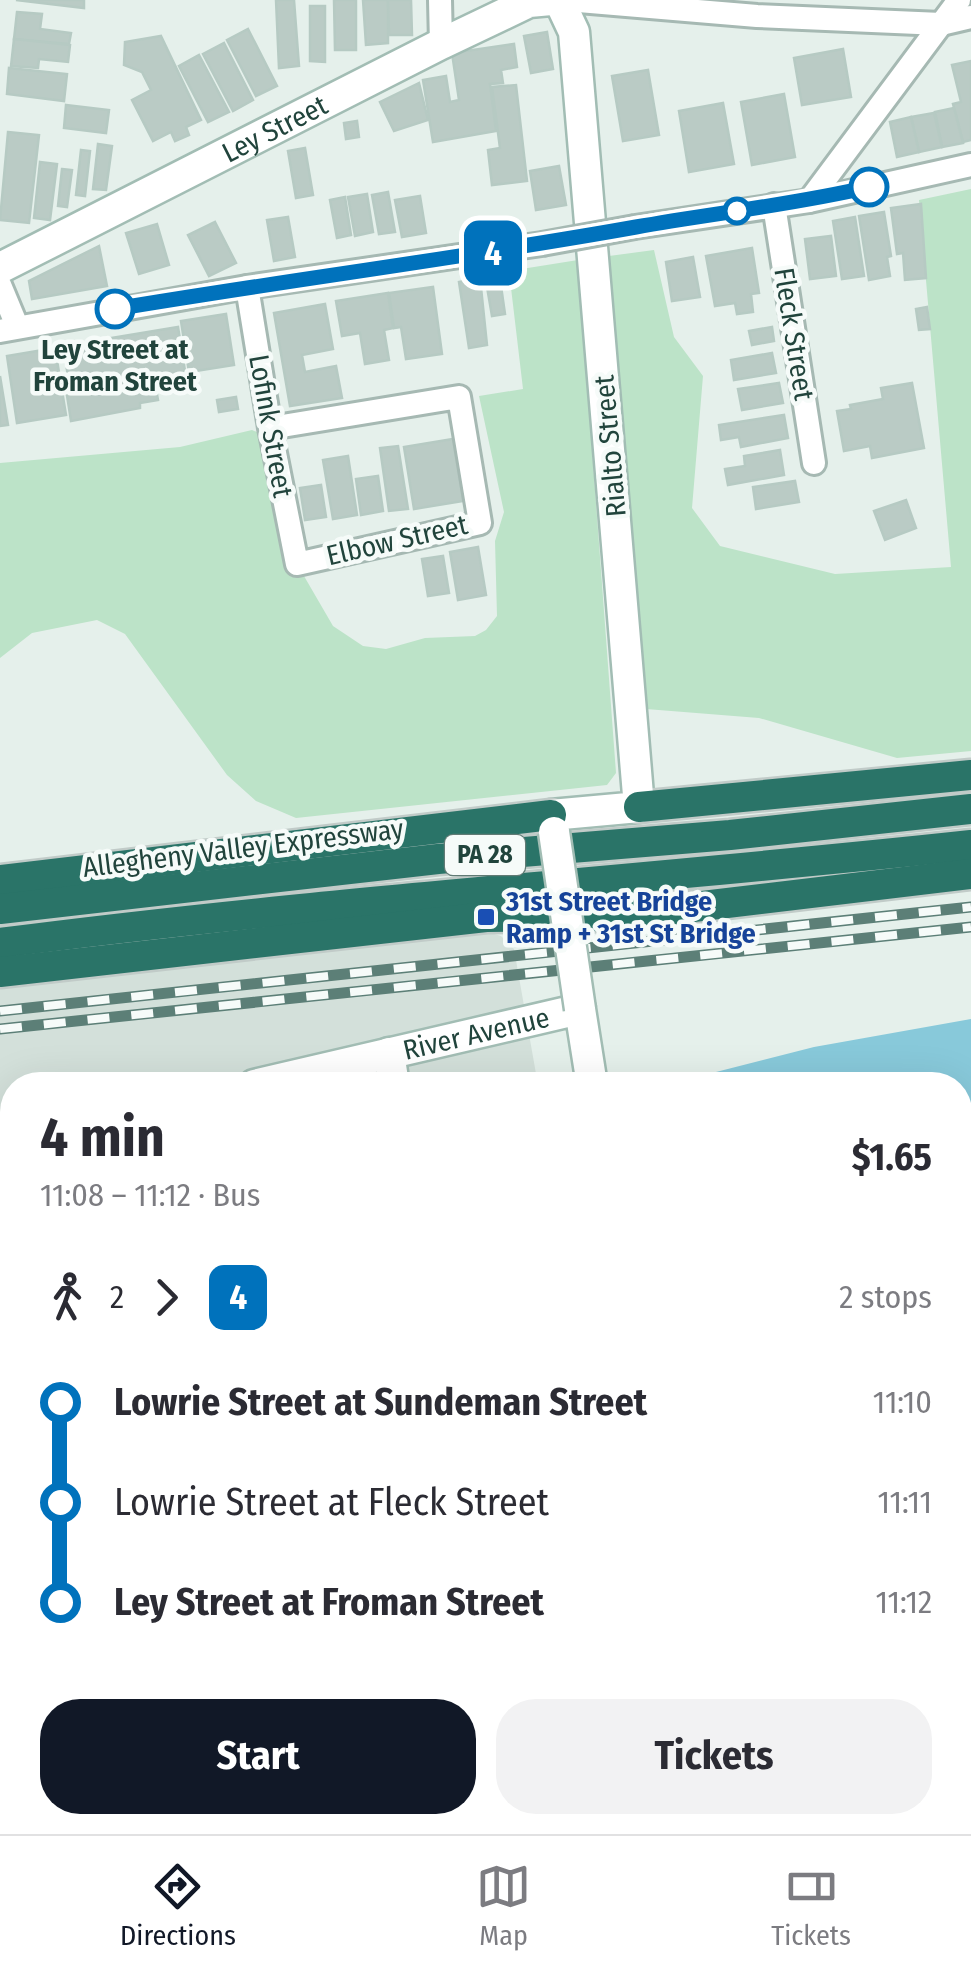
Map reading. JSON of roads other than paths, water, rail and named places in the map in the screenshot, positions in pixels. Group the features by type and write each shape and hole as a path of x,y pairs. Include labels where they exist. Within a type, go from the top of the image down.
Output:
{"highway":[{"path":"639,807 971,775"},
{"name":"Allegheny Valley Expressway","path":"0,909 438,858 730,835 971,809"},
{"path":"0,880 166,858 553,824"},
{"name":"PA 28","path":"0,943 163,922 481,890 736,871 971,845"},
{"path":"0,972 486,917 618,916 971,874"}],"street":[{"path":"440,0 441,44"},
{"name":"Ley Street","path":"0,268 441,44 529,2 551,0"},
{"path":"563,0 757,16 941,24 971,17"},
{"name":"Rialto Street","path":"563,0 574,32 639,807"},
{"path":"808,201 959,0"},
{"path":"0,284 8,329 247,287 808,201 971,164"},
{"name":"Fleck Street","path":"774,205 814,462"},
{"name":"Lofink Street","path":"247,287 297,564"},
{"name":"Elbow Street","path":"270,428 459,396 480,523 297,564"},
{"path":"590,1072 553,824 639,807"},
{"name":"River Avenue","path":"309,1072 580,1009"},
{"path":"390,1053 392,1072"}],"water":[{"path":"971,1019 971,1072 716,1072 814,1047"}],"railway":[{"path":"0,1011 971,907"},
{"path":"0,1029 971,927"}],"place":[{"name":"Ley Street at Froman Street","path":"115,309"},
{"name":"31st Street Bridge Ramp + 31st St Bridge","path":"486,917"}]}
